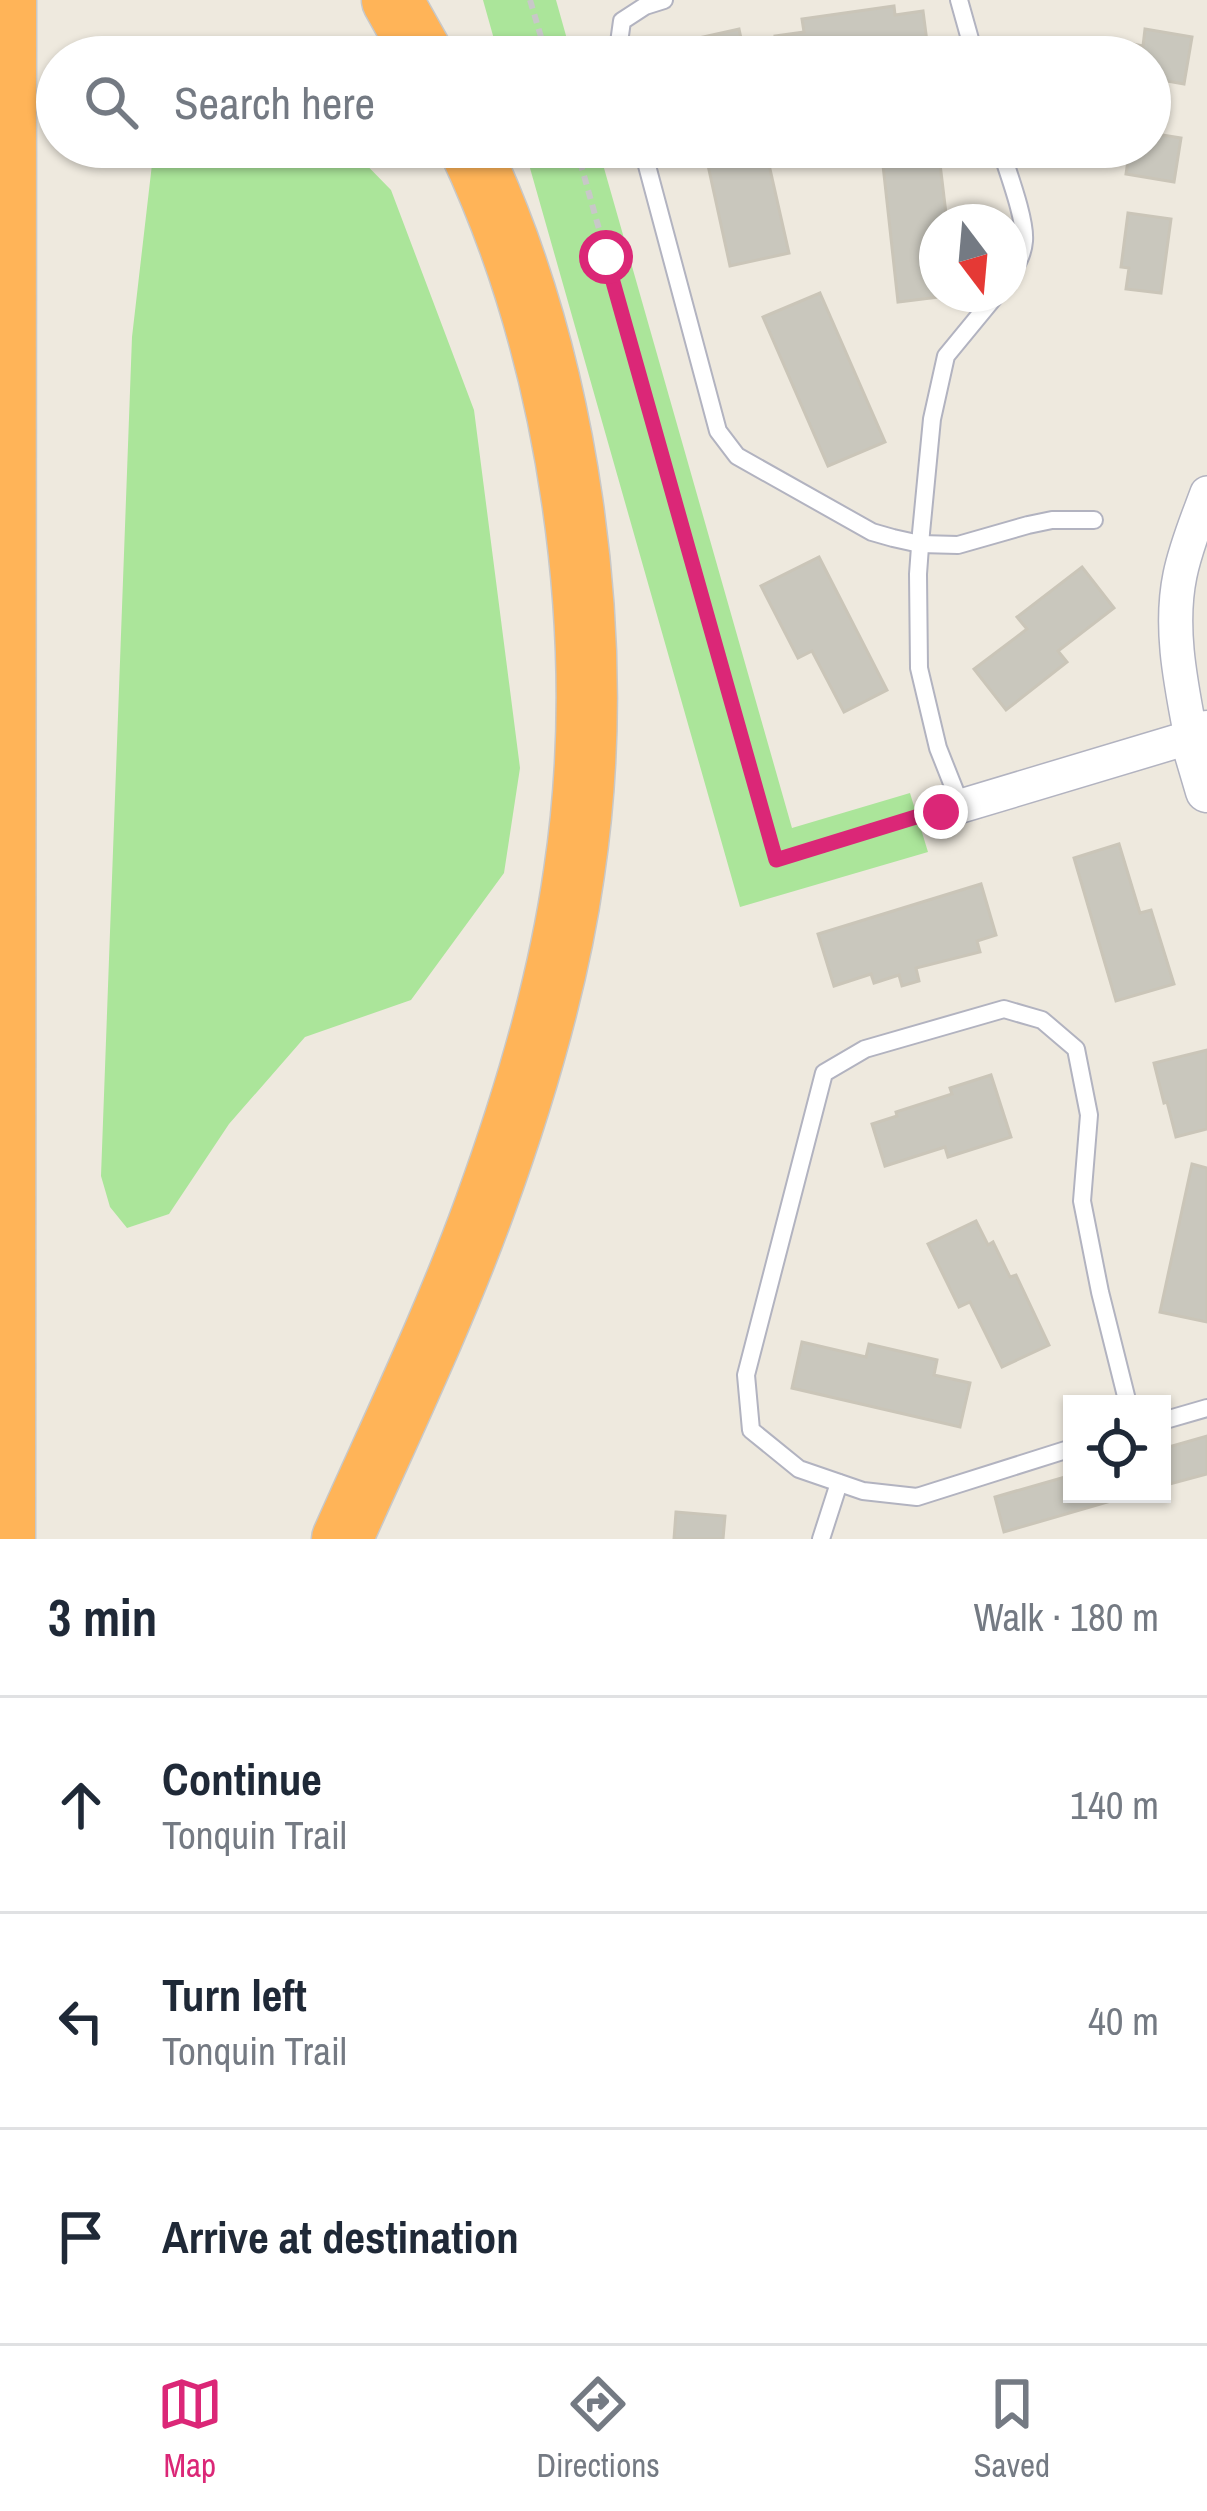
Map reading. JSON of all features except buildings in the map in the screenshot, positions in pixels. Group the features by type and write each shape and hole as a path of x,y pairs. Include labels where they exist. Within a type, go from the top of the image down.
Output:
{"highway":[{"path":"5,1539 6,0"},
{"path":"392,0 412,36"},
{"path":"342,1539 486,1204 555,970 576,850 585,681 580,574 568,475 545,365 516,266 477,168"}],"street":[{"path":"1207,493 1179,579 1176,617 1183,696 1199,734 1207,791"},
{"path":"951,809 1199,734"}],"lane":[{"path":"620,36 622,21 664,0"},
{"path":"959,0 969,36"},
{"path":"648,168 718,431 737,456 872,532 920,544 958,545 1052,520 1094,520"},
{"path":"1006,168 1016,204"},
{"path":"951,809 920,668 920,544 932,419 946,356 982,312"},
{"path":"1063,1451 917,1497 862,1491 799,1469 752,1430 746,1375 824,1073 865,1049 1004,1009 1042,1020 1076,1049 1089,1115 1082,1201 1126,1395"},
{"path":"1171,1418 1207,1408"},
{"path":"821,1539 839,1483"}],"path":[{"path":"530,0 541,36"},
{"path":"582,168 776,860 951,809"}],"green space":[{"path":"483,0 556,0 566,36 493,36"},
{"path":"152,168 370,168 391,190 474,410 520,768 504,873 411,1000 305,1037 229,1124 169,1214 127,1228 110,1207 101,1176 132,337"},
{"path":"530,168 604,168 792,828 910,793 928,852 740,907"}],"route":[{"path":"606,257 776,860 941,812"}]}
